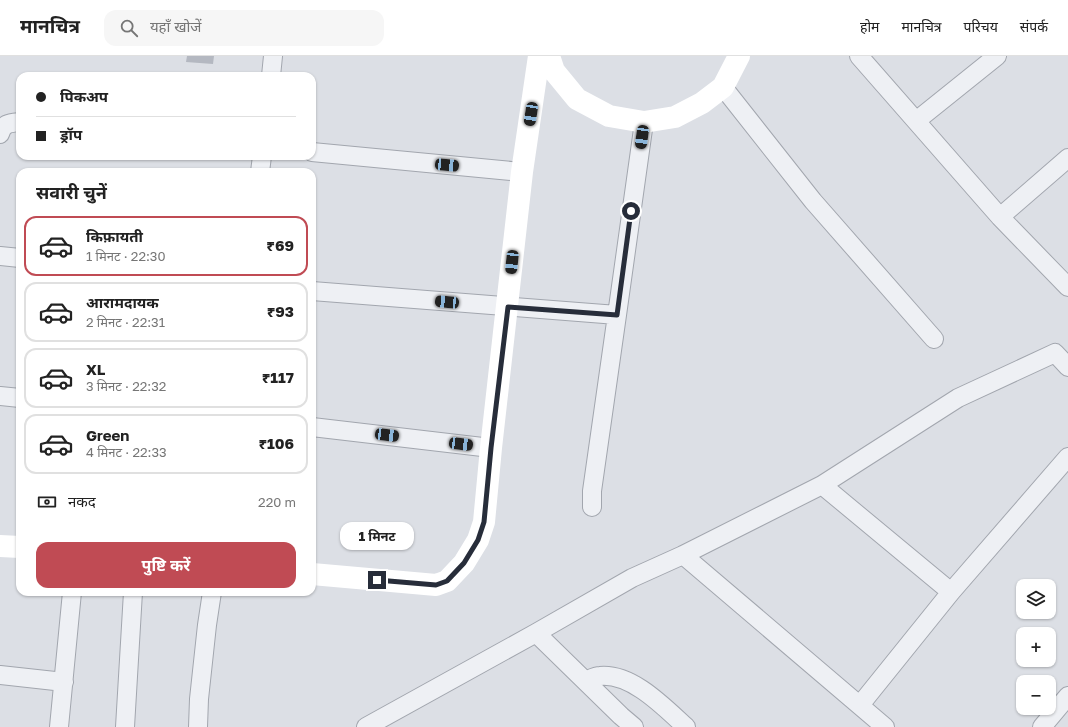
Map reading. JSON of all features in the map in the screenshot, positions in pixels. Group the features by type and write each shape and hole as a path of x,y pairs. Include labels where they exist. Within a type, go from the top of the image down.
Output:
{"street":[{"path":"271,72 273,56"},
{"path":"316,574 436,585 447,581 464,563 478,540 484,522 522,172 539,56"},
{"path":"548,56 554,71 577,98 609,116 644,122 674,117 702,103 723,87 739,56"},
{"path":"859,56 1000,217 1068,287"},
{"path":"916,121 997,56"},
{"path":"723,87 813,200 934,339"},
{"path":"592,507 592,491 644,122"},
{"path":"0,134 2,128 8,124 16,123"},
{"path":"316,152 522,172"},
{"path":"1000,217 1068,158"},
{"path":"0,256 16,258"},
{"path":"316,291 617,315"},
{"path":"366,727 632,578 683,555 822,485 958,398 1055,353 1068,367"},
{"path":"0,396 16,398"},
{"path":"316,427 491,448"},
{"path":"860,705 951,592 1068,456"},
{"path":"822,485 951,592"},
{"path":"0,546 16,547"},
{"path":"683,555 885,727"},
{"path":"59,727 72,596"},
{"path":"125,727 133,596"},
{"path":"198,727 199,699 211,596"},
{"path":"536,633 634,727"},
{"path":"0,675 64,682"},
{"path":"585,681 598,676 607,676 618,677 630,682 654,699 686,727"},
{"path":"1042,727 1068,696"}],"building":[{"path":"187,56 214,56 213,64 186,62"}],"route":[{"path":"377,580 436,585 447,581 464,563 478,540 484,522 491,448 508,307 617,315 631,211"}]}
